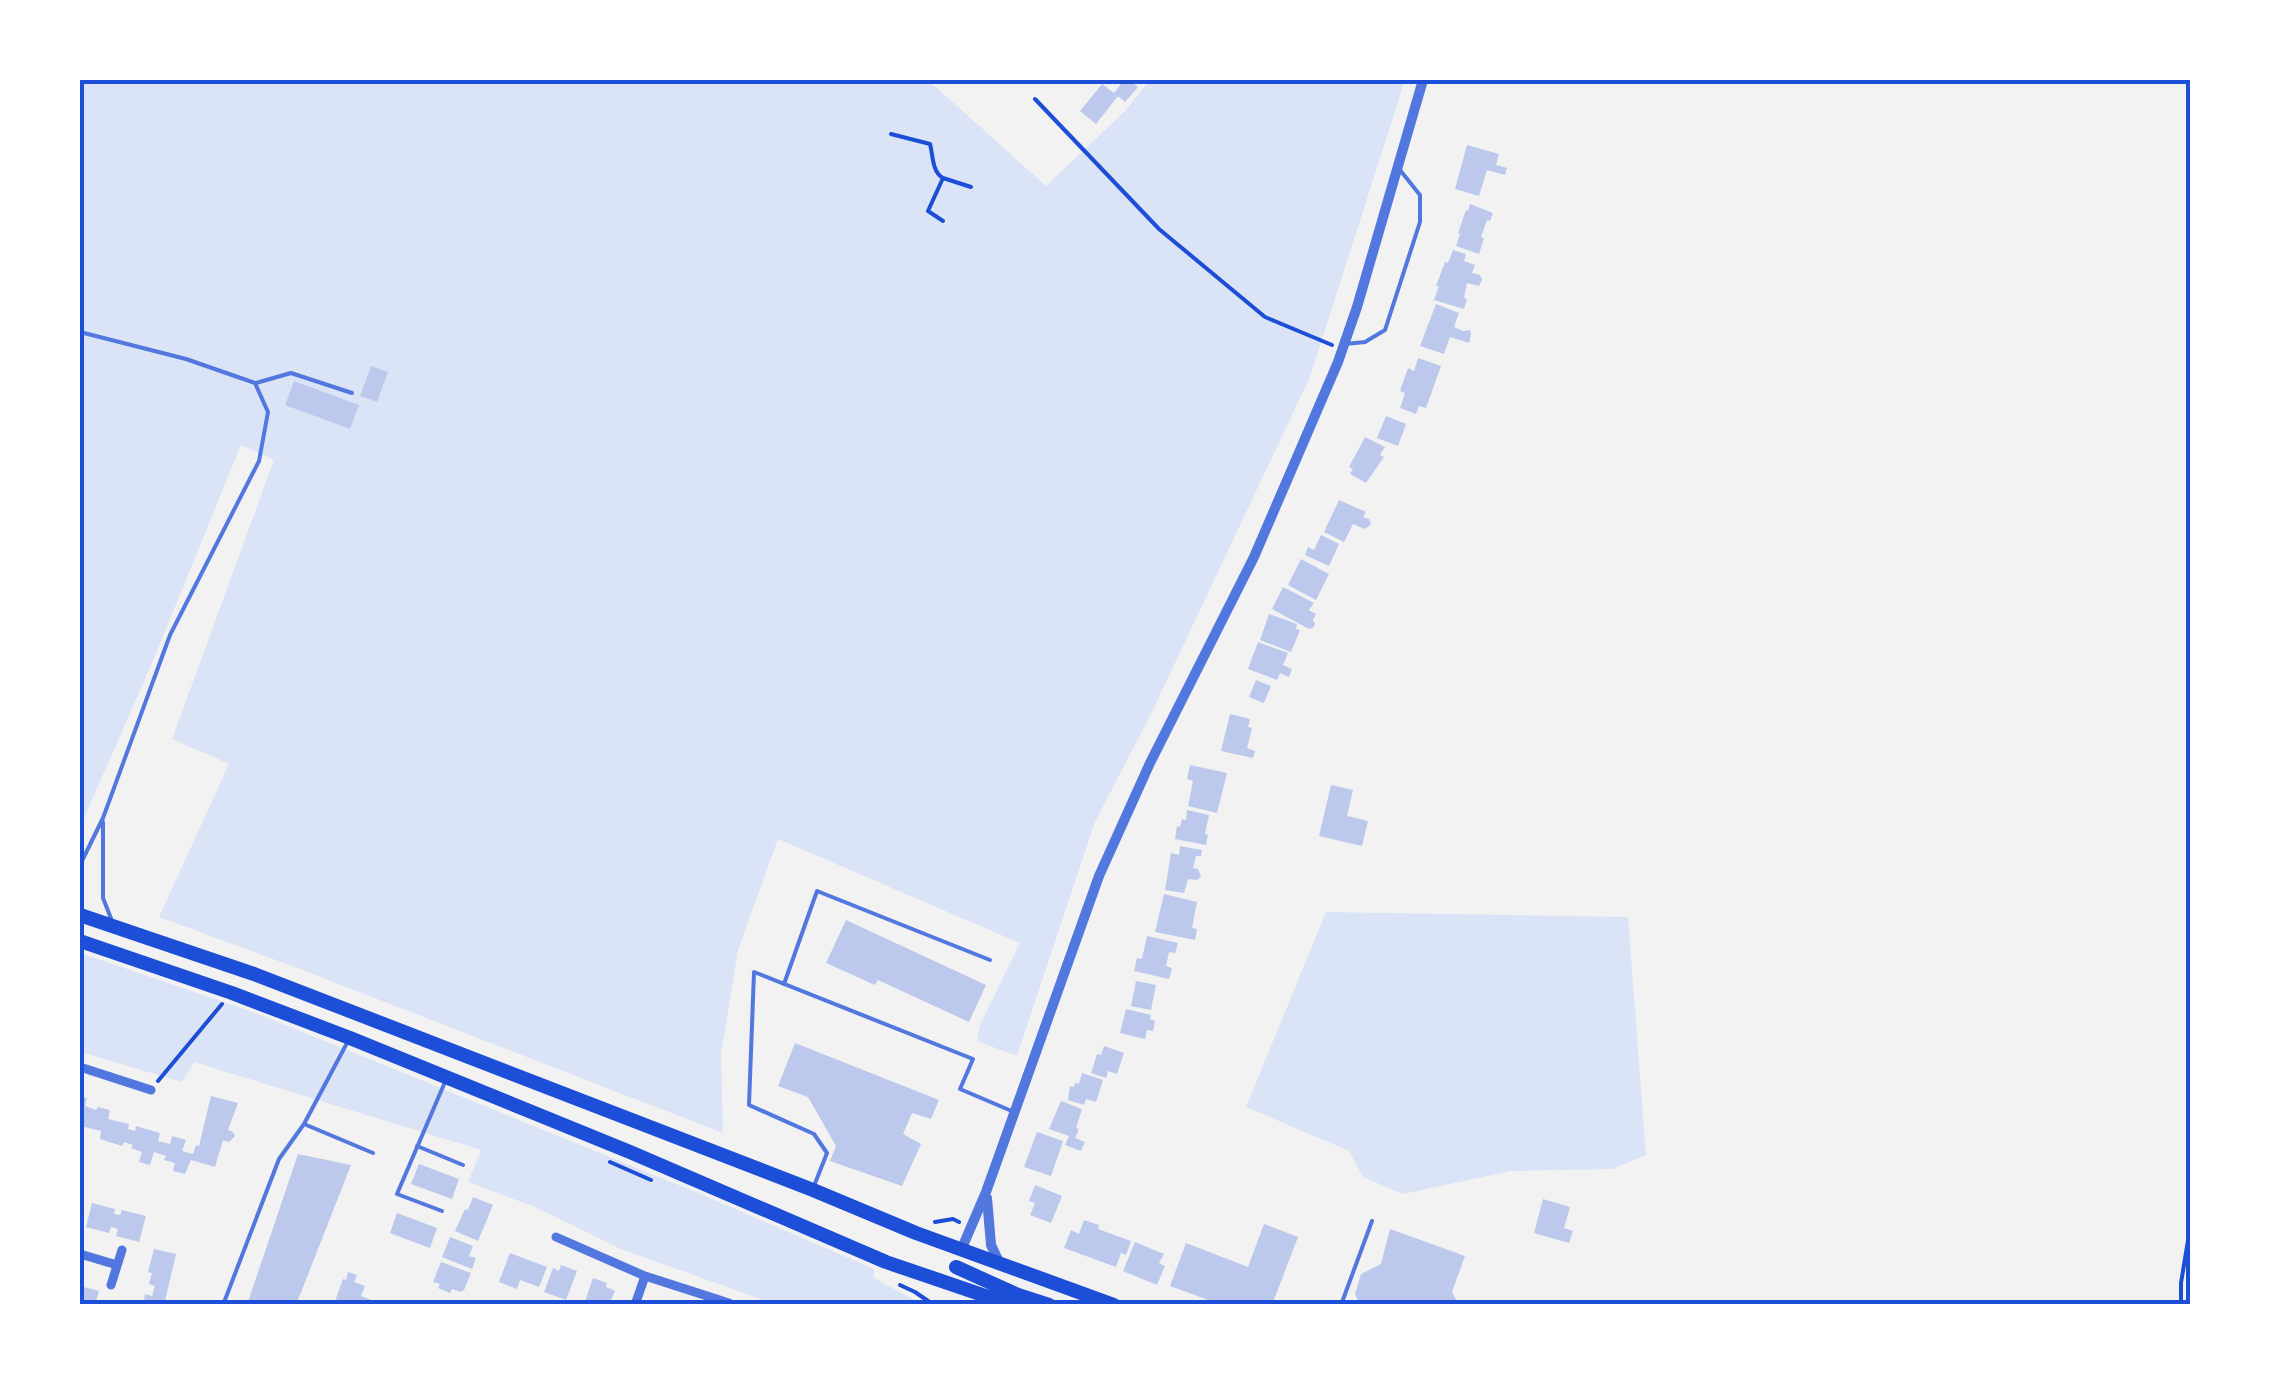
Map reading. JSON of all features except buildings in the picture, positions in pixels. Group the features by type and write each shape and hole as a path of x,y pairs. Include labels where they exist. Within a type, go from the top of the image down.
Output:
{"highway":[{"path":"80,915 254,974 916,1233 1114,1305"},
{"path":"80,942 350,1038 886,1262 1012,1305"},
{"path":"950,1285 962,1248"},
{"path":"956,1267 1049,1305"}],"street":[{"path":"962,1248 986,1192 1100,876 1150,762 1254,557 1344,346 1422,80"},
{"path":"80,1067 150,1090"},
{"path":"986,1192 990,1244 999,1262"},
{"path":"556,1237 645,1276 730,1303"},
{"path":"112,1284 122,1250"},
{"path":"80,1254 117,1265"},
{"path":"635,1305 645,1276"}],"lane":[{"path":"1344,346 1365,342 1385,330 1420,222 1420,194 1398,166"},
{"path":"80,332 186,358 255,383 291,373 352,393"},
{"path":"80,866 104,818 170,635 258,461 268,412 255,383"},
{"path":"104,818 102,898 114,926"},
{"path":"784,984 817,892 990,960"},
{"path":"813,1190 827,1153 814,1134 749,1105 754,972 973,1059 960,1089 1014,1112"},
{"path":"223,1305 280,1159 304,1124 350,1038"},
{"path":"442,1211 397,1194 447,1077"},
{"path":"304,1124 373,1152"},
{"path":"417,1146 462,1164"},
{"path":"1340,1305 1372,1221"}],"path":[{"path":"1035,99 1159,229 1264,317 1344,346"},
{"path":"891,134 930,144 938,176 971,187"},
{"path":"943,178 928,211 943,221"},
{"path":"150,1090 232,993"},
{"path":"2191,1062 2191,1101"},
{"path":"916,1233 922,1220 937,1223 953,1219 970,1228"},
{"path":"2181,1305 2191,1222"},
{"path":"895,1284 934,1305"}],"shaded area":[{"path":"80,80 928,80 1046,186 1125,111 1150,80 1405,80 1310,377 1150,716 1095,822 1017,1056 977,1041 980,1025 1020,943 778,839 738,950 721,1054 723,1133 159,917 229,764 172,739 274,460 241,445 80,827"},
{"path":"1326,912 1628,917 1646,1155 1613,1169 1511,1171 1403,1194 1363,1177 1349,1151 1246,1107"},
{"path":"80,953 256,1013 696,1192 874,1269 874,1278 924,1305 777,1305 621,1249 535,1207 468,1182 481,1150 194,1062 182,1082 80,1052"}]}
